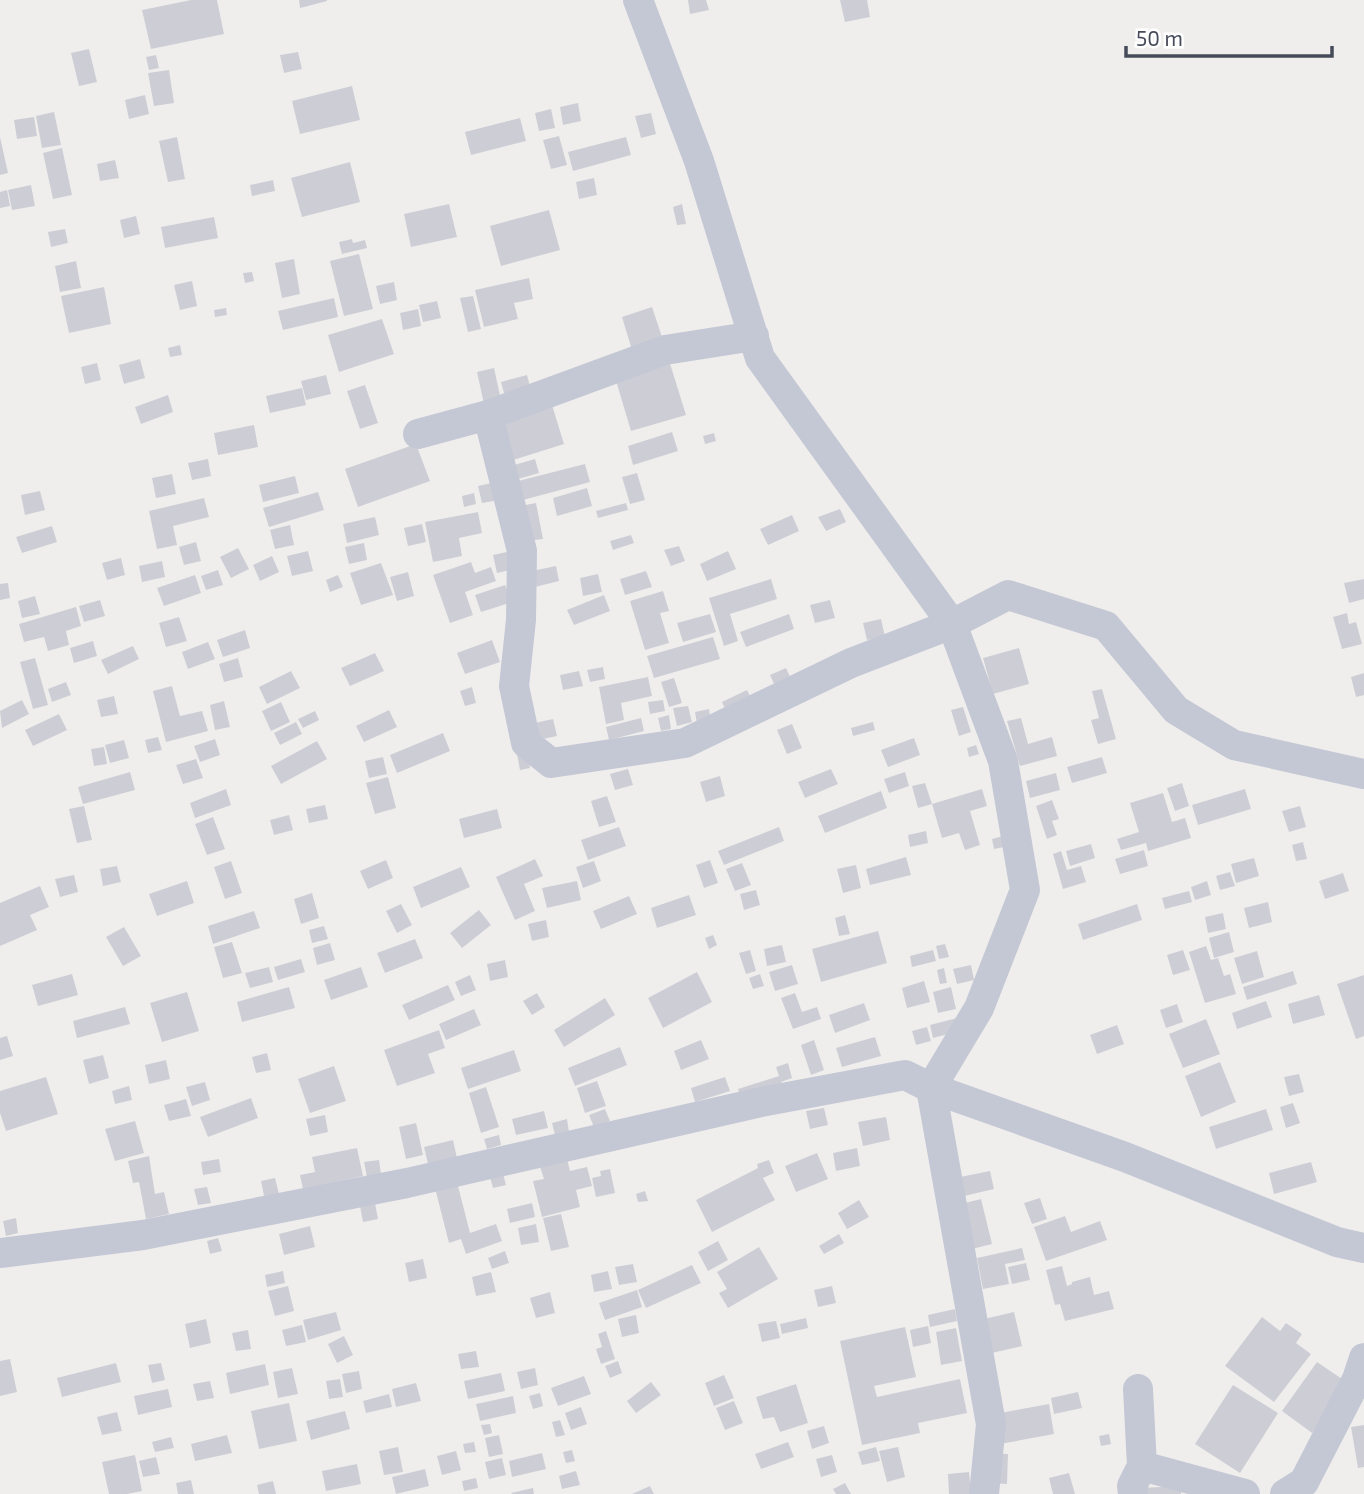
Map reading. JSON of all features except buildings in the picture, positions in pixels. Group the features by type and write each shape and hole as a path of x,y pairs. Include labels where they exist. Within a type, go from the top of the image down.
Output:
{"street":[{"path":"638,0 699,161 760,358 951,624 1003,761 1025,890 979,1008 931,1088 991,1424 984,1494"},
{"path":"418,434 488,415 665,350 754,336"},
{"path":"488,415 522,551 522,620 514,686 526,743 551,763 685,743 851,663 951,624 1008,595 1106,626 1176,710 1234,745 1364,774"},
{"path":"0,1254 143,1235 407,1183 761,1101 905,1075 931,1088 1125,1157 1337,1242 1364,1248"},
{"path":"1285,1494 1304,1482 1357,1379 1364,1358"},
{"path":"1133,1494 1132,1486 1142,1465 1138,1389"},
{"path":"1142,1465 1245,1494"}]}
